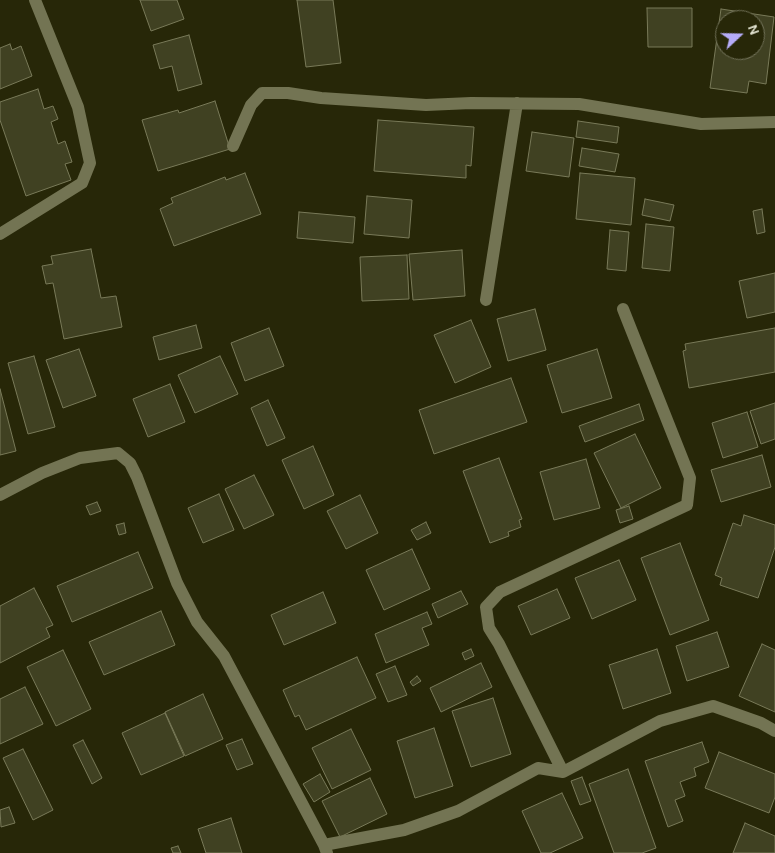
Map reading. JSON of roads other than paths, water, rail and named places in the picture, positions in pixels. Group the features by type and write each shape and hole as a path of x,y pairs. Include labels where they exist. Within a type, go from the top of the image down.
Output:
{"street":[{"path":"0,234 82,183 90,163 78,107 35,0"},
{"path":"234,146 251,104 262,93 288,92 320,98 426,105 471,103 579,104 701,124 775,122"},
{"path":"486,300 517,104"},
{"path":"563,772 490,628 486,608 500,592 687,505 690,478 623,308"},
{"path":"0,495 42,473 80,458 118,452 130,463 177,583 197,622 224,656 326,849 404,830 458,811 538,768 563,772 660,721 713,706 762,723 775,731"}]}
